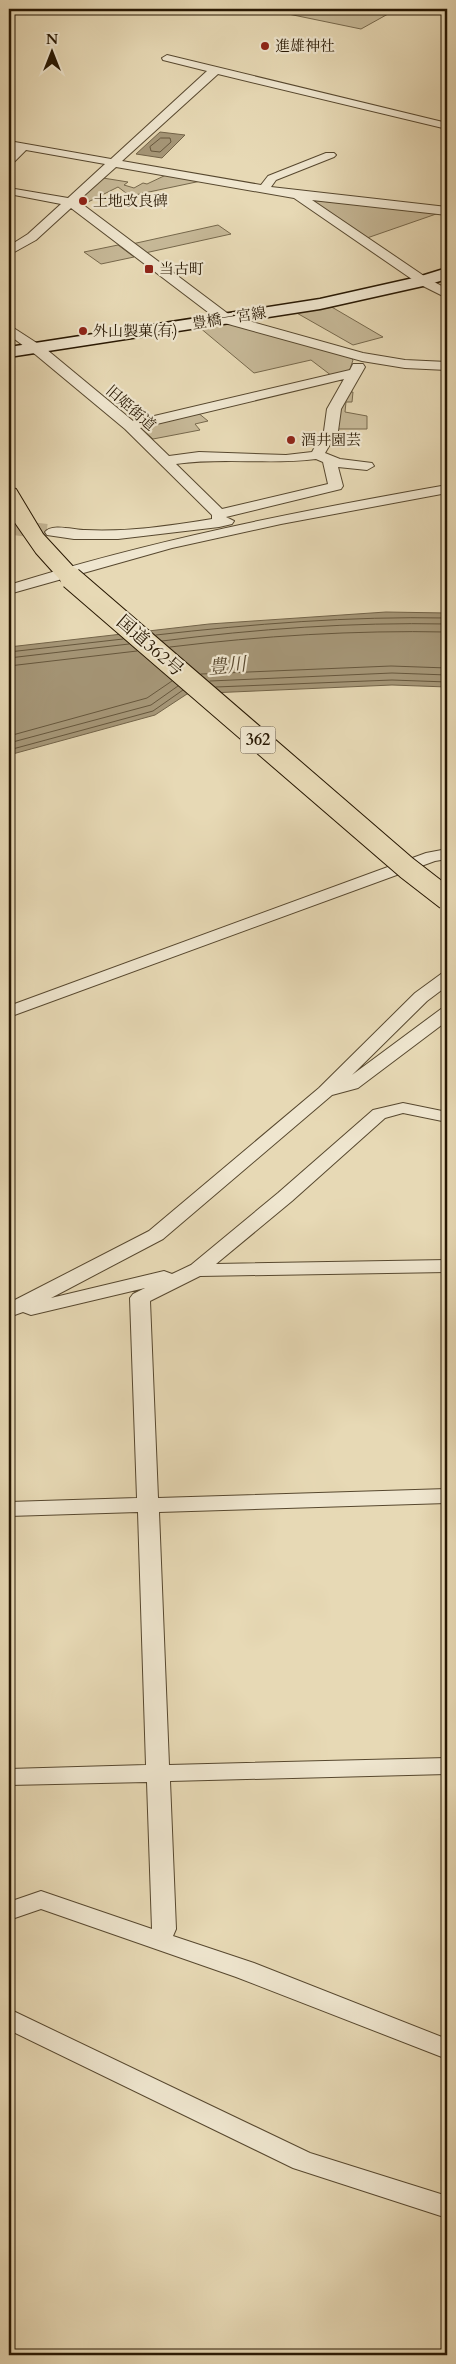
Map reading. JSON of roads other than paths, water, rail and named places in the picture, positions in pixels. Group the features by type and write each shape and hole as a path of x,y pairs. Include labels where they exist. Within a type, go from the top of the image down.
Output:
{"highway":[{"name":"国道362号","path":"9,493 27,529 68,575 407,868 447,899"}],"main road":[{"name":"豊橋一宮線","path":"9,352 320,304 423,281 447,273"}],"street":[{"path":"167,58 447,126"},
{"path":"9,250 32,237 215,70"},
{"path":"9,144 22,148 296,195 447,211"},
{"path":"9,162 22,148"},
{"path":"264,190 272,178 330,155"},
{"path":"9,191 71,202 226,319 362,357 405,364 447,366"},
{"path":"296,195 423,281 447,294"},
{"name":"旧姫街道","path":"9,329 130,426 166,461 219,518"},
{"path":"317,455 322,443 331,431 334,409 362,357"},
{"path":"130,426 355,373"},
{"path":"166,461 199,456 286,459 317,455 330,462 367,466"},
{"path":"219,518 336,486 330,462"},
{"path":"9,590 68,575 130,554 358,505 447,489"},
{"path":"52,532 76,535 123,535 219,518 339,503 358,505"},
{"path":"9,1012 432,856 447,854"},
{"path":"9,1312 156,1235 325,1092 421,997 447,978"},
{"path":"325,1092 352,1084 447,1013"},
{"path":"159,1940 164,1929 140,1298 198,1269 286,1197 379,1114 403,1108 447,1118"},
{"path":"9,1312 198,1269 447,1266"},
{"path":"9,1509 447,1496"},
{"path":"9,1777 447,1766"},
{"path":"9,1911 41,1900 245,1970 447,2049"},
{"path":"9,2019 302,2161 447,2207"}],"water":[{"path":"160,132 185,135 162,158 136,154"},
{"name":"豊川","path":"386,612 447,613 447,687 392,685 187,694 155,715 9,755 9,647 209,624"}],"tunnel":[{"path":"9,527 52,532"}],"place":[{"name":"進雄神社","path":"265,46"},
{"name":"土地改良碑","path":"83,201"},
{"name":"当古町","path":"149,269"},
{"name":"外山製菓(有)","path":"83,331"},
{"name":"酒井園芸","path":"291,440"}]}
